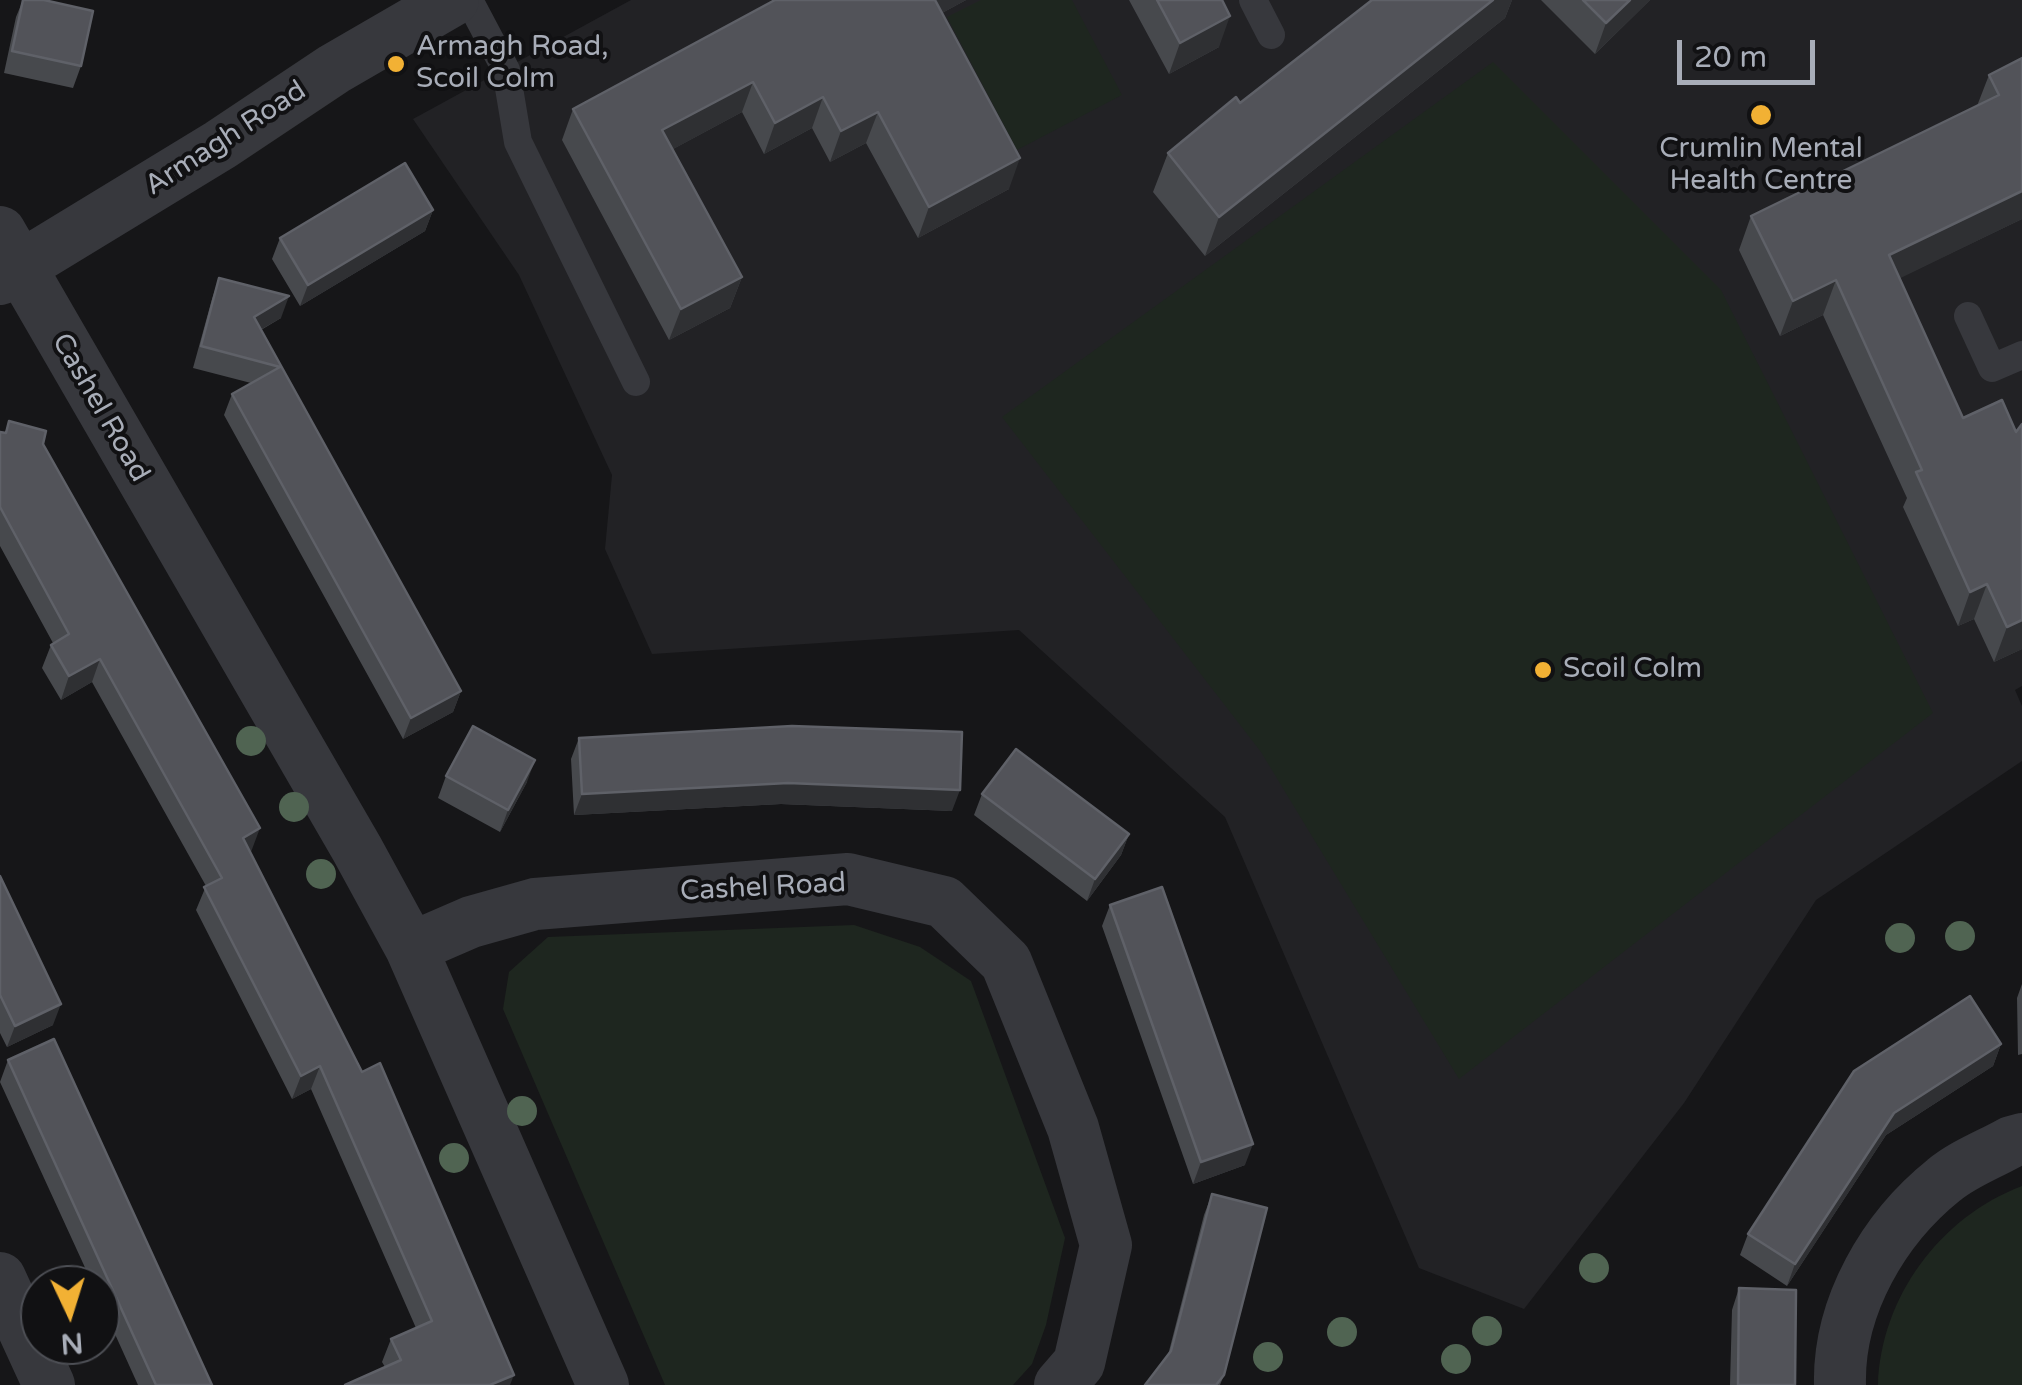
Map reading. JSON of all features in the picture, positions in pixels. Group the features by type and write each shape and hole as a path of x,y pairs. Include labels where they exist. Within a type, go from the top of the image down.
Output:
{"street":[{"name":"Armagh Road","path":"6,260 220,145 334,70 453,0"},
{"name":"Cashel Road","path":"6,260 357,849 410,948 603,1385"},
{"name":"Cashel Road","path":"410,948 471,922 554,902 848,879 944,902 1006,962 1073,1128 1106,1245 1079,1363 1060,1385"},
{"path":"1840,1385 1840,1364 1857,1293 1894,1229 1946,1178 2011,1142 2022,1140"},
{"path":"0,1278 49,1385"}],"lane":[{"path":"470,0 506,70 518,142 636,382"},
{"path":"1252,0 1271,35"},
{"path":"1968,316 1992,368 2022,355"}],"shaded area":[{"name":"Scoil Colm","path":"631,0 2022,0 2022,686 2015,690 2022,706 2022,761 1816,900 1684,1103 1524,1309 1419,1268 1225,817 1019,630 652,654 605,549 612,475 519,275 413,119"},
{"path":"981,0 1072,0 1122,95 1017,150 947,17"},
{"path":"1493,62 1721,290 1933,713 1459,1079 1261,752 1002,417"},
{"path":"854,925 920,947 971,981 1065,1238 1046,1325 1032,1364 1013,1385 665,1385 503,1009 509,972 548,937"},
{"path":"2022,1186 2022,1385 1878,1385 1890,1321 1920,1264 1965,1218"}],"building":[{"path":"23,0 44,0 93,11 81,66 12,51"},
{"path":"775,0 935,0 1020,158 929,207 878,112 841,131 823,97 775,123 753,82 662,130 742,277 681,309 573,109"},
{"path":"1157,0 1222,0 1230,16 1180,43"},
{"path":"1372,0 1493,0 1219,217 1168,153 1236,97 1240,103"},
{"path":"1583,0 1630,0 1606,23"},
{"path":"2022,58 2022,191 1889,255 1963,418 2002,400 2016,432 2022,424 2022,620 2007,627 1987,584 1970,592 1916,472 1922,470 1836,280 1793,301 1751,216 1999,95 1989,75"},
{"path":"405,163 433,210 308,285 280,238"},
{"path":"219,278 289,296 254,317 461,691 411,718 232,394 280,367 201,346"},
{"path":"9,421 46,431 43,444 260,828 243,838 362,1072 380,1063 514,1375 490,1385 345,1385 401,1360 391,1339 432,1321 320,1066 301,1076 204,887 222,878 100,659 69,676 51,645 69,634 0,507 0,432 6,433"},
{"path":"473,726 535,760 508,810 446,776"},
{"path":"792,726 962,732 960,790 788,783 582,794 579,738"},
{"path":"1016,749 1129,834 1095,879 982,794"},
{"path":"0,876 61,1004 15,1026 0,995"},
{"path":"1162,887 1253,1144 1201,1162 1110,905"},
{"path":"1970,996 2001,1044 1894,1113 1795,1264 1748,1234 1854,1071"},
{"path":"54,1039 212,1385 156,1385 120,1306 120,1265 101,1265 8,1060"},
{"path":"1212,1194 1267,1208 1224,1375 1216,1385 1145,1385 1171,1351"},
{"path":"1739,1288 1796,1290 1795,1385 1738,1385"}],"place":[{"name":"Armagh Road, Scoil Colm","path":"396,64"},
{"name":"Crumlin Mental Health Centre","path":"1761,115"},
{"name":"Scoil Colm","path":"1543,670"}]}
